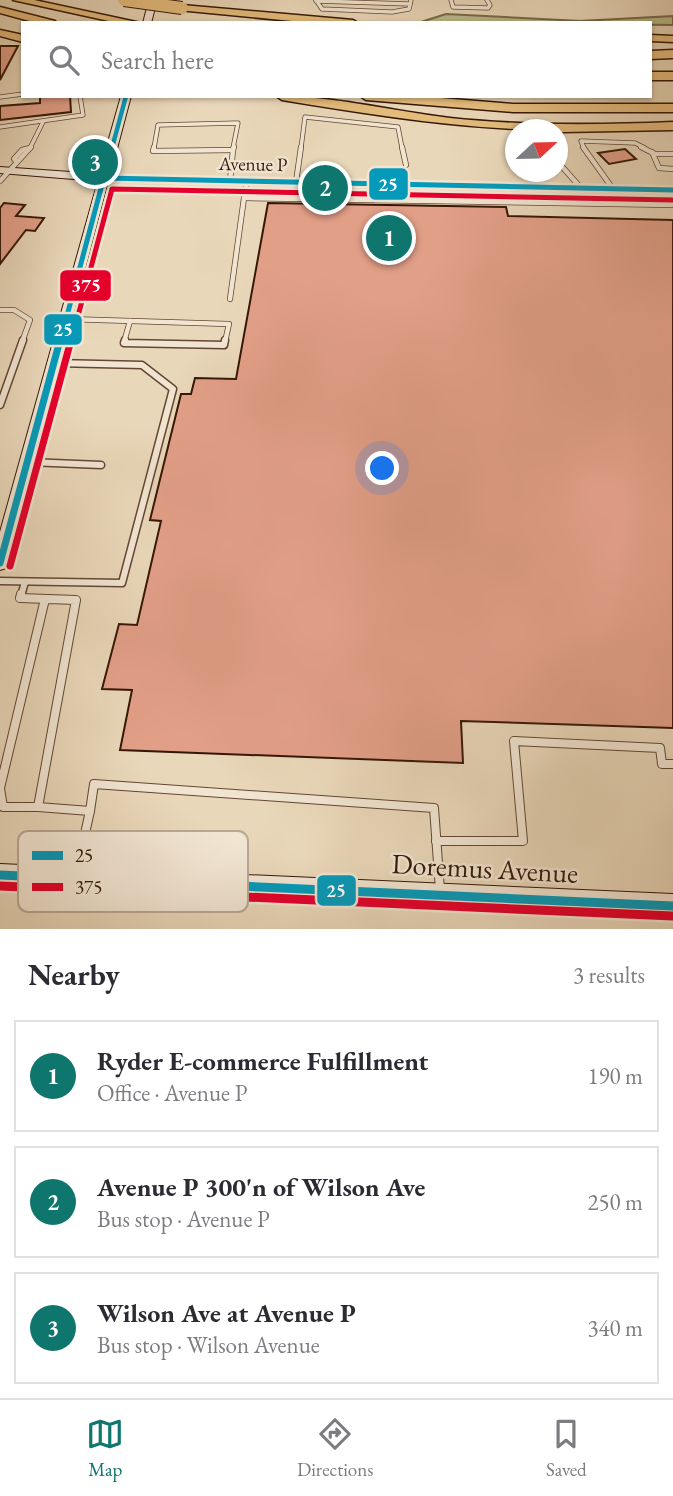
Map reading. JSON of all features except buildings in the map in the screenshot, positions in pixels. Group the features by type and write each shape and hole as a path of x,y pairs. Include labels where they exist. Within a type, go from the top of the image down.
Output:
{"highway":[{"path":"18,0 117,8 153,2 243,19 276,21"},
{"path":"58,0 166,16 298,21"},
{"path":"79,0 117,8 133,21"},
{"path":"0,4 81,21"},
{"path":"0,10 43,21"},
{"path":"652,39 673,29"},
{"path":"0,33 21,38"},
{"path":"652,39 673,40"},
{"path":"652,39 673,48"},
{"path":"652,55 673,54"},
{"path":"652,69 673,69"},
{"path":"652,76 673,76"},
{"path":"652,97 673,96"},
{"path":"652,97 658,97"},
{"path":"294,98 380,113 494,125 590,128 673,126"},
{"path":"390,98 513,108 673,108"},
{"path":"523,98 630,98"},
{"path":"300,99 507,116 673,115"}],"main road":[{"path":"148,21 153,2"},
{"path":"0,562 125,98"},
{"name":"Avenue P","path":"8,167 104,178 673,190"},
{"name":"Doremus Avenue","path":"0,875 18,876"},
{"name":"Doremus Avenue","path":"248,887 673,906"}],"lane":[{"path":"451,0 453,7 463,10 488,8 490,5 487,0"},
{"path":"316,1 411,2 409,9 392,12 322,9 316,1"},
{"path":"0,97 21,94"},
{"path":"0,127 83,115 80,98"},
{"path":"296,182 305,117 398,127 406,164"},
{"path":"0,181 8,167 40,136 43,122"},
{"path":"230,181 238,123 158,125 153,150 233,150"},
{"path":"613,189 607,177 583,150 581,141 635,143 652,152 673,154"},
{"path":"652,152 659,168 673,169"},
{"path":"568,173 581,188"},
{"path":"230,299 247,181"},
{"path":"244,198 673,205"},
{"path":"0,310 14,310 30,320 0,405"},
{"path":"65,319 229,324 224,345 124,343 130,321"},
{"path":"0,581 122,583 173,389 142,365 53,363"},
{"path":"27,462 101,466"},
{"path":"25,582 20,597 76,600 38,807"},
{"path":"45,598 0,788 3,807 90,811"},
{"path":"436,841 523,841 514,741 660,748 662,764 673,764"},
{"path":"86,831 94,784 434,808 440,895"}],"green space":[{"path":"446,14 580,21 424,21"},
{"path":"673,16 673,25 652,25 652,21 580,21"}],"transit line":[{"name":"25","path":"0,563 125,98"},
{"name":"25","path":"104,178 673,190"},
{"name":"375","path":"10,566 112,189 673,200"},
{"name":"25","path":"0,875 18,876"},
{"name":"375","path":"0,886 18,887"},
{"name":"25","path":"248,886 673,906"},
{"name":"375","path":"248,897 673,916"}],"place":[{"name":"Wilson Ave at Avenue P","path":"95,162"},
{"name":"Avenue P 300'n of Wilson Ave","path":"325,188"},
{"name":"Ryder E-commerce Fulfillment","path":"389,238"}]}
